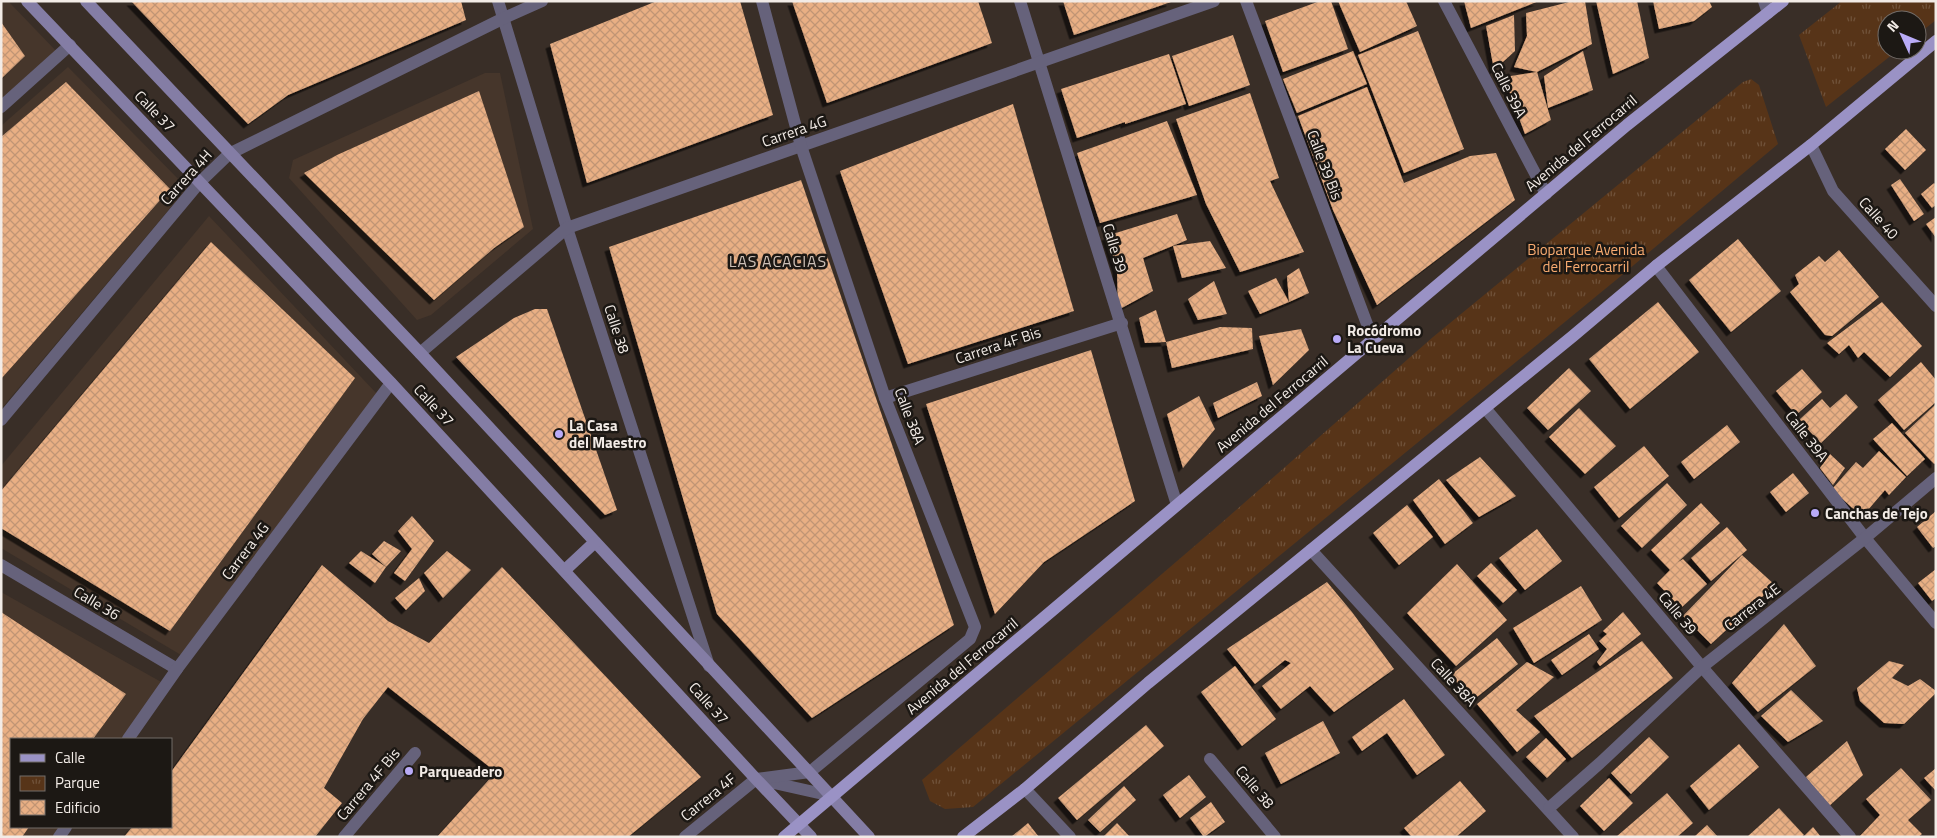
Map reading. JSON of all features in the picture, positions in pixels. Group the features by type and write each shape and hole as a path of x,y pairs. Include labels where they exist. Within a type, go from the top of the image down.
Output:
{"main road":[{"name":"Calle 37","path":"28,1 391,383 811,837"},
{"name":"Calle 37","path":"86,1 229,154 420,353 869,837"},
{"name":"Avenida del Ferrocarril","path":"784,837 1766,7 1783,1"},
{"path":"963,837 1025,788 1148,683 1656,266 1811,144 1936,41"},
{"path":"565,570 595,542"}],"street":[{"name":"Calle 38","path":"498,1 567,228 709,666"},
{"name":"Carrera 4H","path":"1,420 200,182 229,154 542,1"},
{"name":"Calle 38A","path":"762,1 801,146 885,398 975,627 970,639 810,772"},
{"name":"Calle 39","path":"1020,1 1122,323 1177,505"},
{"name":"Carrera 4G","path":"420,353 567,228 1214,1"},
{"name":"Calle 39 Bis","path":"1246,1 1373,340"},
{"name":"Calle 39A","path":"1444,1 1546,194"},
{"path":"1,107 70,45"},
{"name":"Calle 40","path":"1811,144 1833,190 1936,306"},
{"name":"Calle 39A","path":"1656,266 1865,538 1936,623"},
{"name":"Carrera 4F Bis","path":"885,398 1122,323"},
{"name":"Carrera 4G","path":"129,738 177,669 391,383"},
{"name":"Calle 39","path":"1485,408 1702,667 1850,837"},
{"name":"Carrera 4E","path":"1549,808 1702,667 1865,538 1936,478"},
{"name":"Calle 38A","path":"1311,550 1549,808 1573,837"},
{"name":"Calle 36","path":"1,566 177,669"},
{"name":"Carrera 4F Bis","path":"344,837 416,753"},
{"name":"Calle 38","path":"1210,759 1275,837"},
{"name":"Carrera 4F","path":"685,837 756,779 810,772"},
{"path":"756,779 832,796"},
{"path":"1025,788 1070,837"}],"shaded area":[{"path":"1,1 8,1 58,53 1,102"},
{"path":"68,67 187,188 1,409 1,126"},
{"path":"485,73 500,73 533,229 431,315 417,320 289,178 293,160"},
{"path":"209,216 378,395 181,655 1,548 1,466"},
{"path":"1,592 163,683 125,738 10,738 10,828 62,828 56,837 1,837"}],"green space":[{"path":"1842,1 1936,1 1936,20 1927,27 1927,10 1877,10 1877,60 1885,60 1826,107 1799,35"},
{"name":"Bioparque Avenida del Ferrocarril","path":"1751,79 1759,85 1778,144 1616,280 973,807 945,809 930,801 922,780 1219,525 1433,337 1743,82"}],"building":[{"path":"131,1 461,1 466,20 288,95 248,124"},
{"path":"657,1 740,1 773,115 587,183 550,44"},
{"path":"792,1 978,1 992,43 827,103"},
{"path":"1063,1 1171,1 1171,2 1074,35"},
{"path":"1320,1 1331,1 1348,49 1283,72 1265,21"},
{"path":"1338,1 1406,1 1417,26 1360,52"},
{"path":"1464,1 1539,1 1471,28"},
{"path":"1573,1 1585,1 1592,44 1537,72 1514,67 1527,36 1526,13"},
{"path":"1596,1 1637,1 1649,58 1613,74"},
{"path":"1653,1 1709,1 1712,7 1694,21 1659,29"},
{"path":"1514,15 1515,51 1494,70 1486,26"},
{"path":"1,22 25,56 1,79"},
{"path":"1418,31 1464,149 1404,173 1358,55"},
{"path":"1233,35 1250,85 1189,106 1172,56"},
{"path":"1353,51 1367,84 1297,113 1283,79"},
{"path":"1583,51 1593,90 1548,108 1544,76"},
{"path":"1169,54 1186,104 1077,138 1061,89"},
{"path":"1537,72 1551,120 1525,134 1504,77"},
{"path":"66,82 170,189 1,379 1,137"},
{"path":"1367,87 1404,183 1470,156 1496,153 1515,200 1377,305 1333,210 1298,116"},
{"path":"479,91 524,227 494,248 434,300 304,173 337,155"},
{"path":"1250,93 1279,178 1270,181 1304,252 1240,272 1206,204 1176,119"},
{"path":"1013,104 1074,311 908,364 840,171"},
{"path":"1167,121 1197,195 1100,223 1077,153"},
{"path":"1906,129 1926,150 1905,170 1885,149"},
{"path":"1900,179 1924,214 1914,221 1891,185"},
{"path":"801,180 954,625 812,718 717,614 609,247"},
{"path":"1934,183 1936,185 1936,205 1932,208 1921,194"},
{"path":"1177,214 1187,240 1143,258 1153,291 1118,310 1117,269 1106,236"},
{"path":"1936,217 1936,238 1926,224"},
{"path":"1738,239 1781,291 1731,332 1689,280"},
{"path":"1210,241 1226,268 1182,278 1173,246"},
{"path":"211,242 355,378 170,631 1,528 1,491"},
{"path":"1839,250 1879,297 1832,336 1825,335 1790,292 1799,284 1795,275 1819,256 1825,262"},
{"path":"1299,268 1309,293 1289,302 1287,276"},
{"path":"1276,278 1289,302 1260,314 1248,291"},
{"path":"1214,281 1227,314 1198,320 1188,299"},
{"path":"1658,302 1699,352 1630,409 1589,359"},
{"path":"1882,302 1922,346 1890,377 1864,352 1858,358 1849,345 1839,354 1827,343"},
{"name":"La Casa del Maestro","path":"535,309 547,309 617,510 605,515 456,357 514,318"},
{"path":"1156,310 1166,342 1145,343 1139,318"},
{"path":"1220,327 1252,328 1253,349 1172,368 1166,342"},
{"path":"1301,329 1309,350 1273,385 1259,336"},
{"path":"1091,350 1135,501 1044,562 995,614 926,404"},
{"path":"1921,362 1936,380 1936,402 1904,430 1878,400"},
{"path":"1569,368 1591,391 1548,430 1527,408"},
{"path":"1802,369 1822,392 1796,415 1776,391"},
{"path":"1257,382 1262,396 1218,418 1213,403"},
{"path":"1846,394 1858,407 1821,443 1799,420 1822,399 1830,408"},
{"path":"1199,396 1215,429 1183,468 1167,414"},
{"path":"1936,404 1936,463 1934,464 1905,433"},
{"path":"1579,408 1616,446 1585,474 1549,437"},
{"path":"1892,423 1925,459 1907,476 1873,439"},
{"path":"1727,425 1740,442 1694,479 1681,462"},
{"path":"1644,446 1669,476 1619,518 1594,487"},
{"path":"1879,451 1906,477 1889,495 1885,490 1862,517 1833,488 1856,462 1863,468"},
{"path":"1830,454 1845,468 1833,485 1820,468"},
{"path":"1480,457 1516,496 1479,517 1446,480"},
{"path":"1793,473 1809,493 1786,512 1770,492"},
{"path":"1439,479 1473,523 1445,544 1413,500"},
{"path":"1667,483 1687,505 1642,548 1621,526"},
{"path":"1701,503 1720,523 1678,562 1683,559 1707,584 1681,608 1657,583 1670,570 1651,550"},
{"path":"1407,505 1433,537 1399,565 1373,533"},
{"path":"1936,511 1936,546 1933,548 1917,527"},
{"path":"412,516 434,541 405,581 394,573 412,549 398,531"},
{"path":"1727,527 1747,550 1711,581 1691,558"},
{"path":"1537,529 1562,561 1525,590 1499,558"},
{"path":"384,541 401,551 386,567 372,554"},
{"path":"361,551 386,567 375,583 349,563"},
{"path":"447,551 471,570 443,598 424,573"},
{"path":"1742,555 1775,585 1711,644 1683,616"},
{"path":"1491,563 1517,590 1503,603 1477,576"},
{"path":"1457,564 1507,620 1456,666 1407,613"},
{"path":"322,565 388,621 429,643 502,567 701,777 628,837 437,837 496,772 388,687 363,719 324,788 342,803 315,837 124,837 131,828 172,828 172,771"},
{"path":"1936,569 1936,598 1932,601 1918,583"},
{"path":"419,578 425,591 406,610 395,598"},
{"path":"1327,582 1352,612 1394,669 1334,712 1310,686 1281,709 1262,686 1291,663 1285,660 1255,684 1227,649"},
{"path":"1581,586 1602,620 1534,663 1513,628"},
{"path":"1,612 126,694 94,738 10,738 10,828 28,828 22,837 1,837"},
{"path":"1623,612 1641,634 1600,666 1597,662 1607,649 1599,641 1607,634 1603,631"},
{"path":"1784,624 1816,666 1758,712 1732,683"},
{"path":"1589,634 1599,649 1562,675 1551,660"},
{"path":"1497,638 1518,664 1472,701 1451,675"},
{"path":"1642,641 1673,678 1572,758 1534,716"},
{"path":"1889,661 1904,665 1892,678 1908,686 1920,679 1936,691 1904,724 1884,723 1860,701 1857,688"},
{"path":"1527,662 1554,677 1516,710 1540,732 1517,752 1477,704"},
{"path":"1235,666 1276,719 1242,746 1201,692"},
{"path":"1791,690 1823,721 1788,742 1761,716"},
{"path":"1404,699 1445,755 1417,775 1387,733 1362,751 1352,737"},
{"path":"1323,721 1340,753 1281,784 1265,753"},
{"path":"1146,725 1164,746 1077,820 1058,798"},
{"path":"1649,737 1669,757 1631,794 1611,773"},
{"path":"1546,738 1566,759 1547,778 1526,757"},
{"path":"1847,741 1863,775 1828,807 1806,777"},
{"path":"1739,744 1759,767 1709,810 1690,786"},
{"path":"1901,768 1931,800 1908,820 1922,834 1918,837 1859,837 1880,815 1866,799"},
{"path":"1936,768 1936,791 1924,778"},
{"path":"1189,775 1206,797 1180,818 1163,795"},
{"path":"1609,778 1633,803 1604,831 1580,806"},
{"path":"1460,781 1486,811 1456,837 1412,837 1404,828"},
{"path":"1124,786 1136,800 1100,832 1088,820"},
{"path":"1667,793 1693,823 1677,837 1616,837"},
{"path":"1211,802 1225,822 1204,837 1190,818"},
{"path":"1779,808 1804,835 1801,837 1747,837"},
{"path":"1028,823 1039,837 1011,837"},
{"path":"1117,823 1130,837 1103,837"},
{"path":"1707,825 1718,837 1694,837"},
{"path":"1813,827 1821,837 1803,837"}],"place":[{"name":"Rocódromo La Cueva","path":"1337,339"},
{"name":"La Casa del Maestro","path":"559,434"},
{"name":"Canchas de Tejo","path":"1815,513"},
{"name":"Parqueadero","path":"409,771"}],"district":[{"name":"LAS ACACIAS","path":"778,261"}]}
